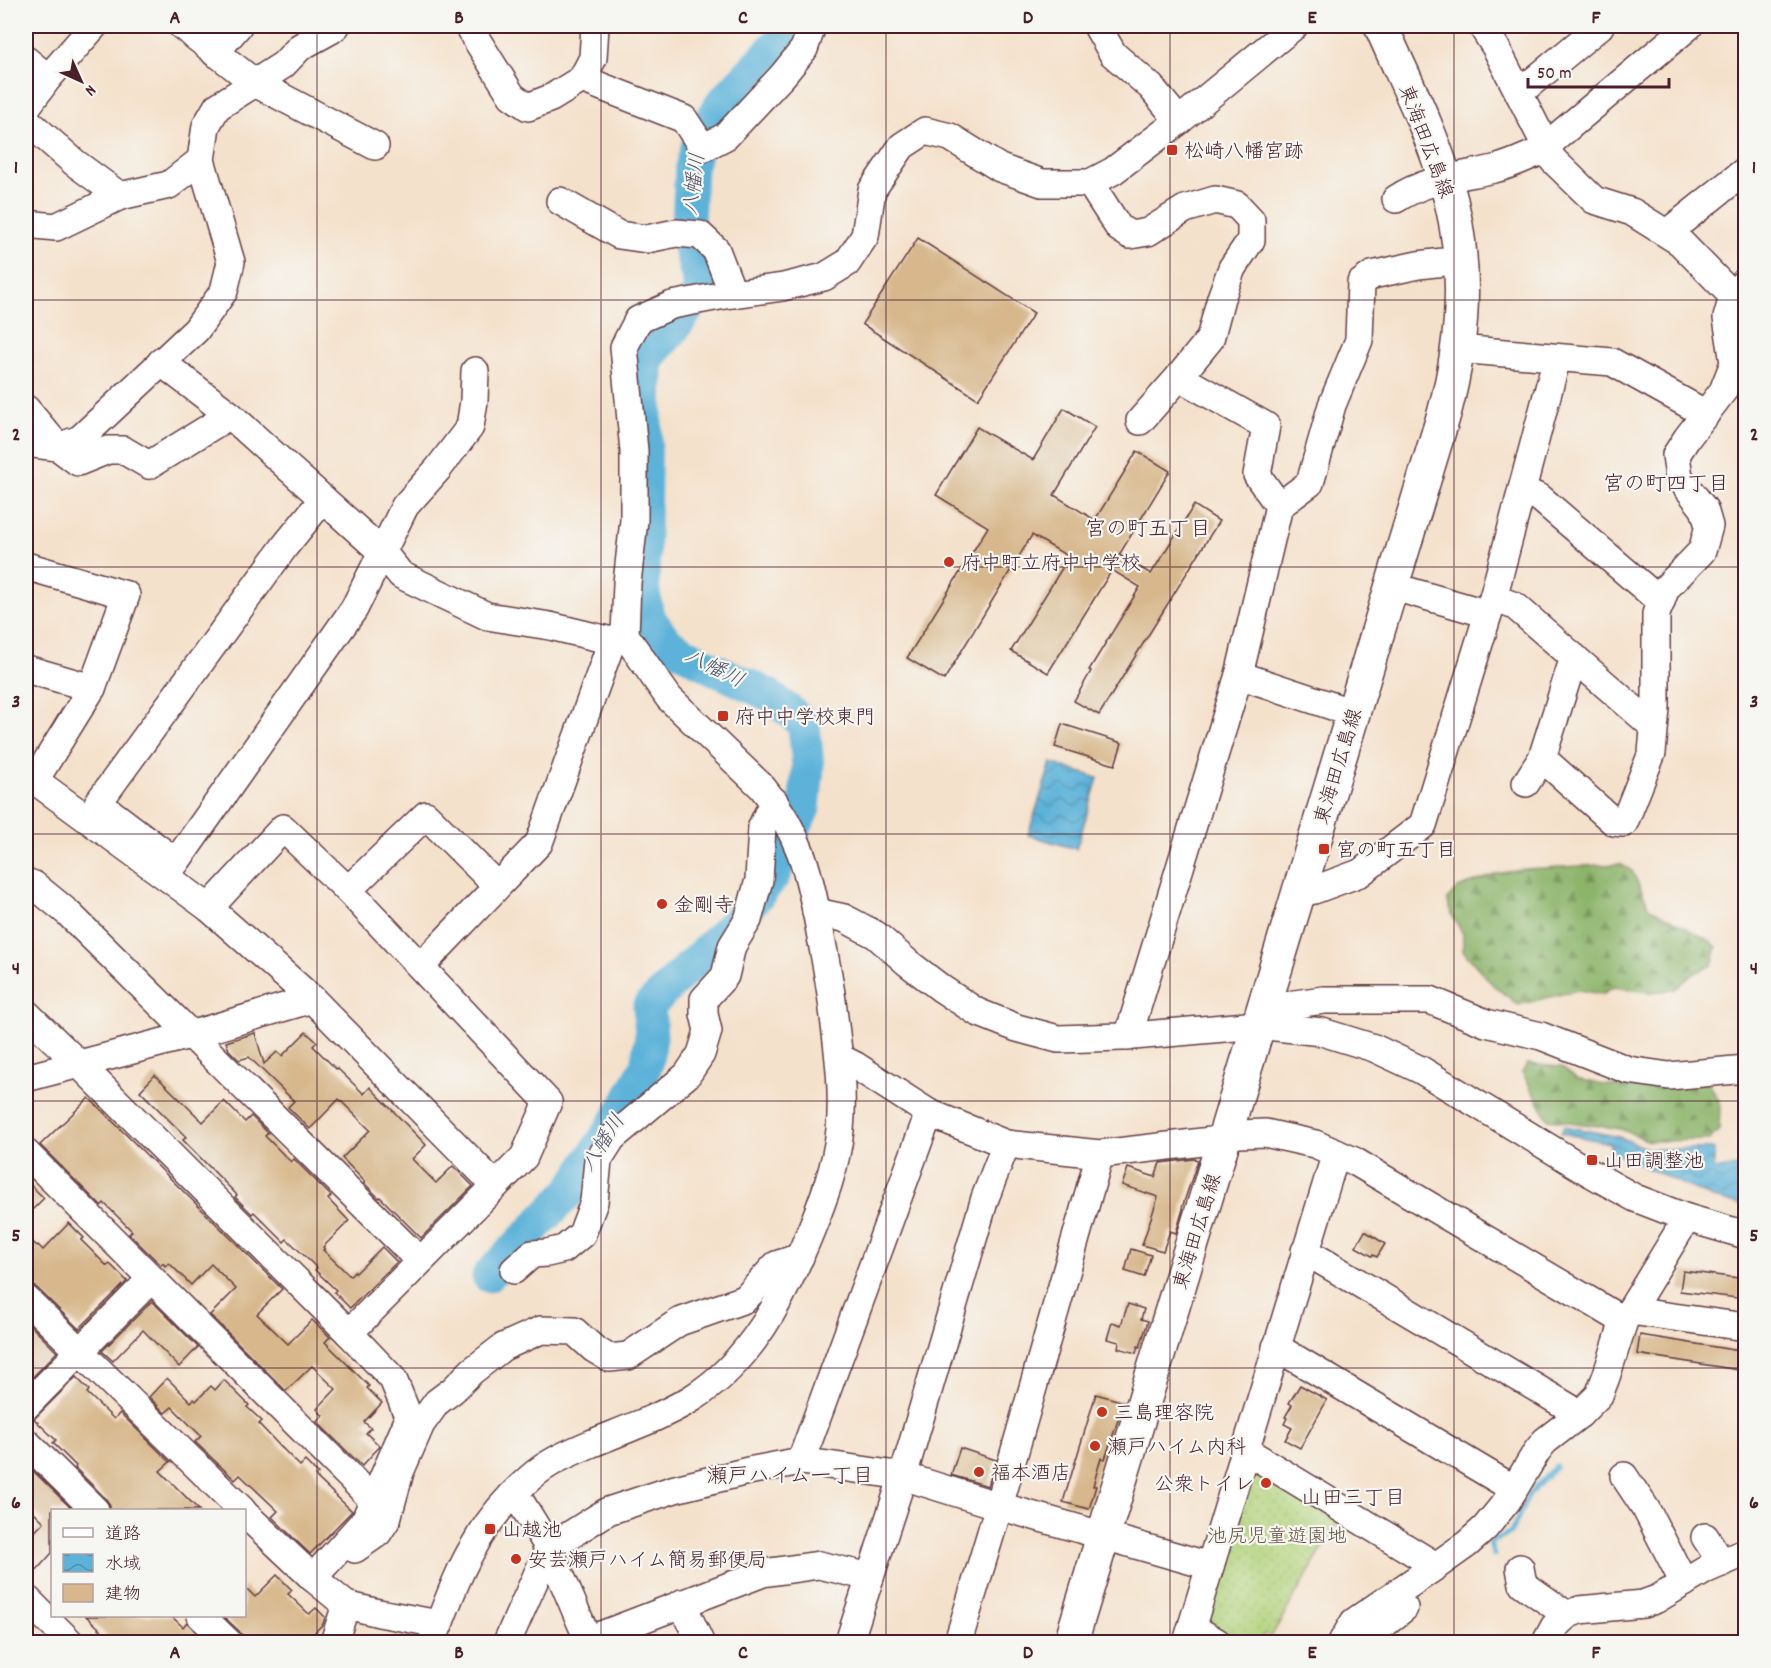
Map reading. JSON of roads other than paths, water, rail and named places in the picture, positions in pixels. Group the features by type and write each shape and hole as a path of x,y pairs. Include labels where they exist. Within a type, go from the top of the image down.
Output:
{"main road":[{"name":"東海田広島線","path":"1071,1642 1451,389 1462,312 1461,260 1456,226 1445,178 1381,26"}],"street":[{"path":"26,108 48,78 94,26"},
{"path":"182,26 255,83 375,146"},
{"path":"215,53 238,26"},
{"path":"26,443 58,447 80,439 196,330 224,291 231,262 201,160 206,126 217,107 283,65 300,47 336,26"},
{"path":"468,26 512,96 528,107 551,98 582,79 593,58 595,26"},
{"path":"582,79 684,119 703,148 726,136 783,75 804,49 812,26"},
{"path":"1097,26 1113,54 1152,87 1179,121"},
{"path":"421,966 539,843 618,638 634,520 634,452 624,347 638,320 672,304 783,287 824,278 847,263 865,236 872,190 902,146 925,130 950,137 1000,168 1042,183 1090,183 1113,171 1179,121 1294,26"},
{"path":"1519,93 1600,26"},
{"path":"1396,199 1408,191 1445,178 1496,169 1546,147 1689,26"},
{"path":"1488,28 1553,160 1594,200 1632,212 1667,233 1680,242 1728,291 1742,290"},
{"path":"26,60 48,78"},
{"path":"26,120 75,163 120,196"},
{"path":"26,224 57,227 120,196 169,185 201,160"},
{"path":"1667,233 1746,170"},
{"path":"1090,183 1119,228 1130,235 1148,232 1185,209 1215,200 1237,205 1251,220 1251,240 1232,268 1210,339 1140,421"},
{"path":"560,201 619,235 647,239 676,233 700,235 716,250 733,294"},
{"path":"1128,1037 1239,675 1279,506 1310,483 1332,405 1359,340 1361,283 1372,275 1418,265 1461,260"},
{"path":"1542,758 1614,822 1624,824 1652,753 1656,708 1656,614 1666,588 1702,551 1709,526 1704,509 1679,477 1676,455 1724,390 1736,391 1727,318 1742,290"},
{"path":"1458,349 1612,362 1706,414"},
{"path":"1300,893 1360,873 1423,825 1490,606 1557,358"},
{"path":"161,362 230,415 383,553 401,575 488,616 618,638 669,698 774,801 798,845 810,878 827,969 840,1058 842,1107 834,1168 800,1257 761,1330 741,1356 692,1398 566,1455 547,1465 530,1478 487,1526 475,1544 463,1567 436,1634 379,1613 345,1605 312,1578 246,1515"},
{"path":"323,499 285,546 98,803 176,862 354,609 405,506 438,469 470,427 475,371"},
{"path":"1179,377 1266,426 1257,475 1279,506"},
{"path":"26,409 58,447 78,462 108,450 123,450 149,465 230,415"},
{"path":"1522,490 1540,498 1661,602"},
{"path":"26,566 126,596 92,688 30,777 209,908 312,999 495,1185"},
{"path":"1391,586 1490,606 1515,606 1654,727"},
{"path":"1526,783 1542,758 1574,657"},
{"path":"26,669 92,688"},
{"path":"1239,675 1353,713"},
{"path":"514,1270 532,1254 564,1248 582,1234 594,1202 598,1160 612,1138 687,1075 701,1054 708,1031 704,1014 704,999 725,976 732,946 748,920 759,880 762,826 774,801"},
{"path":"348,890 426,815 497,886"},
{"path":"209,908 283,828 348,890 549,1102 524,1157 349,1333"},
{"path":"26,882 34,885 67,912 420,1261"},
{"path":"816,912 844,918 876,935 942,989 977,1012 1017,1028 1058,1039 1128,1037 1258,1025 1322,1032 1374,1048 1421,1070 1635,1198 1687,1218 1746,1235"},
{"path":"26,1078 190,1035 312,999"},
{"path":"1258,1025 1287,1005 1324,1000 1431,1000 1486,1023 1541,1036 1628,1070 1670,1076 1746,1069"},
{"path":"26,1013 393,1379 409,1418 365,1520 312,1578"},
{"path":"840,1058 856,1065 929,1113 1006,1144 1100,1154 1210,1141 1239,1134 1265,1133 1316,1144 1354,1161 1627,1316 1746,1327"},
{"path":"801,1461 929,1113"},
{"path":"849,1642 903,1476 985,1198 1006,1144"},
{"path":"26,1153 373,1500"},
{"path":"1217,1642 1189,1635 1336,1153"},
{"path":"958,1642 1100,1154"},
{"path":"1342,1642 1354,1622 1467,1544 1496,1515 1545,1440 1580,1414 1599,1395 1627,1316 1687,1218"},
{"path":"1305,1251 1580,1414"},
{"path":"312,1578 378,1533 387,1520 400,1472 421,1424 437,1402 503,1347 541,1330 574,1331 594,1349 609,1358 627,1356 679,1322 745,1299 776,1265 800,1257"},
{"path":"26,1406 152,1279"},
{"path":"26,1299 240,1509"},
{"path":"1276,1347 1514,1489"},
{"path":"26,1442 94,1509"},
{"path":"1245,1450 1436,1566"},
{"path":"507,1642 549,1548 608,1511 675,1489 801,1461 903,1476 1210,1566"},
{"path":"1624,1476 1646,1509 1681,1577"},
{"path":"515,1493 549,1548 588,1641 764,1573 819,1565 870,1577"},
{"path":"1365,1642 1368,1636 1442,1579 1467,1567 1470,1561 1467,1544"},
{"path":"1520,1568 1523,1584 1561,1611 1579,1610 1643,1604 1657,1599 1681,1577 1707,1569 1721,1552"},
{"path":"26,1598 70,1642"},
{"path":"682,1603 700,1642"},
{"path":"334,1642 345,1605"},
{"path":"1546,1642 1561,1611"},
{"path":"202,1617 228,1642"}],"water":[{"path":"1051,763 1098,778 1076,849 1028,835"},
{"path":"1564,1126 1620,1137 1648,1149 1714,1149 1714,1170 1745,1165 1745,1206 1713,1198 1610,1151 1610,1143 1561,1133"}],"waterway":[{"name":"八幡川","path":"488,1276 571,1190 625,1107 646,1066 651,1037 649,1006 738,919 773,877 804,808 808,767 804,725 767,694 710,667 668,643 648,617 643,586 647,364 651,354 673,330 701,290 687,239 691,168 700,137 723,101 794,26"},
{"path":"1494,1555 1490,1543 1511,1532 1529,1495 1556,1466"}],"place":[{"name":"松崎八幡宮跡","path":"1172,150"},
{"name":"府中町立府中中学校","path":"949,562"},
{"name":"府中中学校東門","path":"723,716"},
{"name":"宮の町五丁目","path":"1324,849"},
{"name":"金剛寺","path":"662,904"},
{"name":"山田調整池","path":"1592,1160"},
{"name":"三島理容院","path":"1102,1412"},
{"name":"瀬戸ハイム内科","path":"1095,1446"},
{"name":"福本酒店","path":"979,1472"},
{"name":"公衆トイレ","path":"1266,1483"},
{"name":"山越池","path":"490,1529"},
{"name":"安芸瀬戸ハイム簡易郵便局","path":"516,1559"}],"district":[{"name":"宮の町四丁目","path":"1666,483"},
{"name":"宮の町五丁目","path":"1148,528"},
{"name":"瀬戸ハイム一丁目","path":"790,1475"},
{"name":"山田三丁目","path":"1353,1497"}],"park label":[{"name":"池尻児童遊園地","path":"1277,1535"}]}
